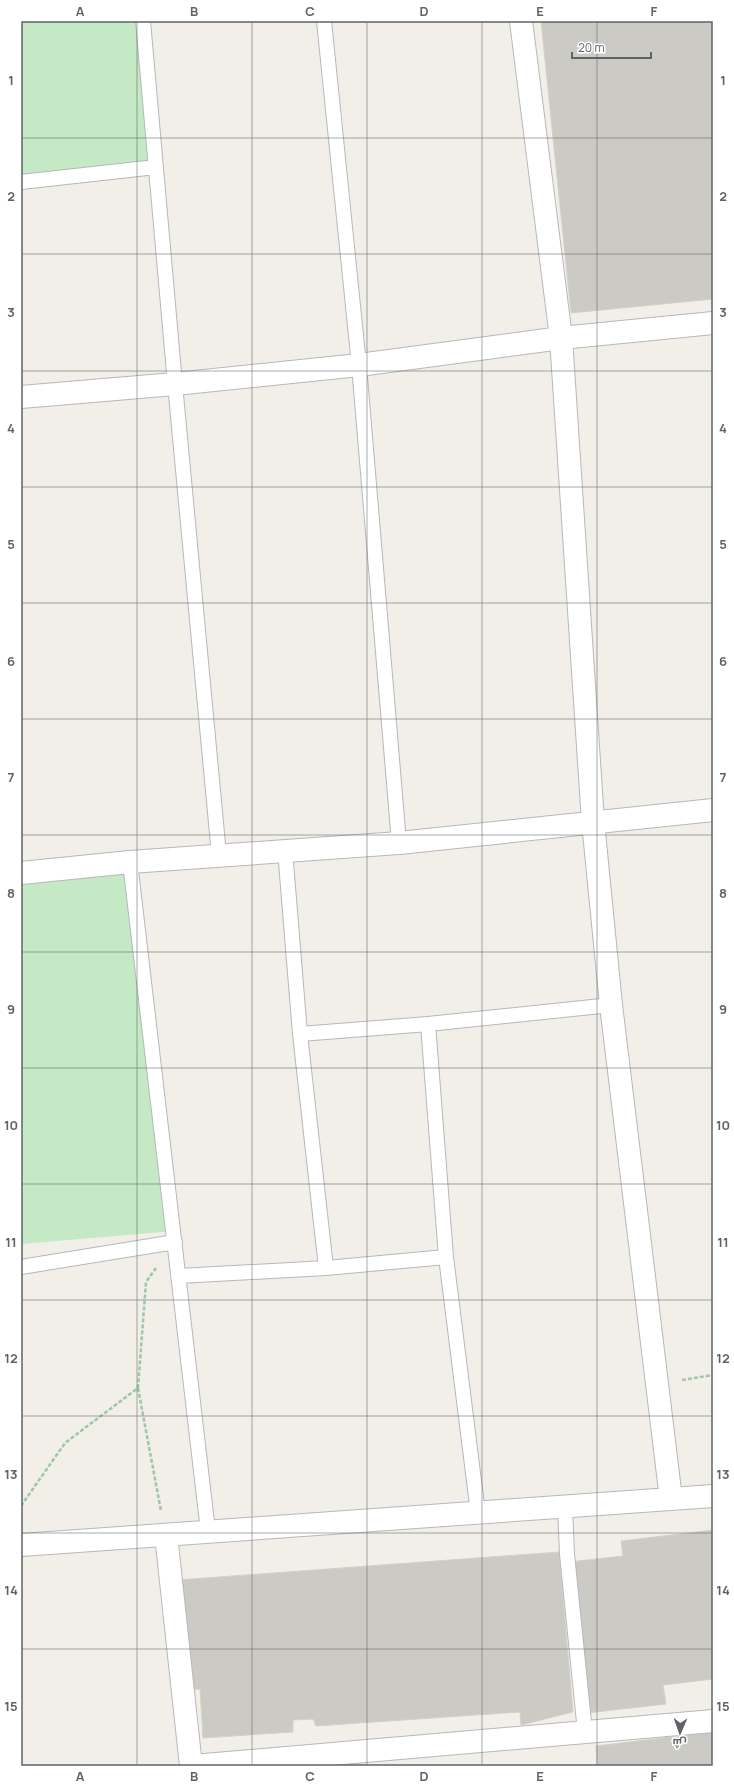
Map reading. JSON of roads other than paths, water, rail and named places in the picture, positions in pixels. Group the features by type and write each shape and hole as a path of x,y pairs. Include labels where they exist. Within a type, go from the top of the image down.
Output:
{"street":[{"path":"521,21 562,338 593,822 611,1005 671,1499"},
{"path":"21,397 175,384 359,365 562,338 713,323"},
{"path":"21,874 130,862 399,843 713,810"},
{"path":"21,1545 713,1496"},
{"path":"166,1535 192,1766 713,1721"}],"lane":[{"path":"143,21 219,855"},
{"path":"324,21 359,365 399,843"},
{"path":"21,182 156,167"},
{"path":"284,850 300,1034 326,1268"},
{"path":"130,862 180,1276 208,1531"},
{"path":"300,1034 428,1024 611,1005"},
{"path":"428,1024 446,1257 478,1513"},
{"path":"21,1267 175,1242"},
{"path":"180,1276 326,1268 446,1257"},
{"path":"565,1507 567,1554 585,1732"}]}
